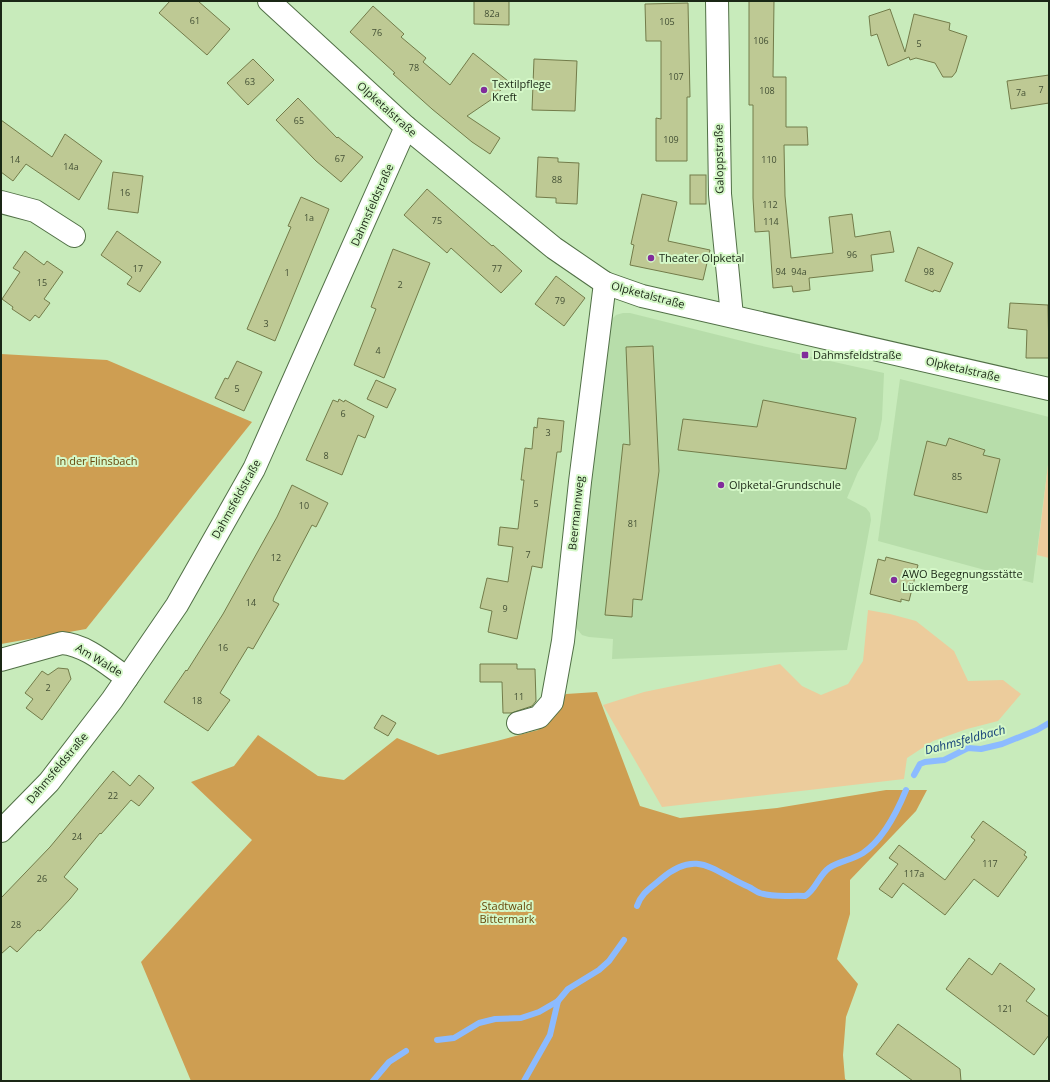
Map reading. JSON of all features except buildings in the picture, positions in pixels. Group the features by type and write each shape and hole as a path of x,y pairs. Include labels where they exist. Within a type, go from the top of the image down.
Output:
{"street":[{"name":"Olpketalstraße","path":"269,1 406,127 554,248 605,283 635,294 1049,389"},
{"name":"Galoppstraße","path":"717,1 720,194 732,316"},
{"name":"Dahmsfeldstraße","path":"1,832 49,782 127,678 177,604 254,469 406,127"},
{"path":"1,202 35,211 74,236"},
{"name":"Beermannweg","path":"518,722 539,717 552,702 563,641 580,482 605,283"},
{"name":"Am Walde","path":"1,660 62,643 71,644 83,648 127,678"}],"shaded area":[{"name":"Olpketal-Grundschule","path":"630,313 758,345 884,373 882,419 878,439 858,472 847,498 866,508 870,513 871,520 847,650 612,659 613,639 589,637 582,635 577,629 575,622 582,550 611,320 616,315"},
{"path":"900,379 1049,417 1049,457 1033,583 878,541"},
{"path":"1049,457 1049,558 1037,555"},
{"path":"868,610 916,621 954,651 968,681 1003,680 1021,694 998,721 967,729 933,741 907,758 904,779 662,807 603,705 644,692 780,664 802,686 821,695 848,684 863,661"}],"green space":[{"name":"In der Flinsbach","path":"1,354 107,360 252,422 86,629 1,644"},
{"name":"Stadtwald Bittermark","path":"597,692 640,806 680,818 777,808 886,790 927,790 916,811 850,880 850,914 837,959 858,984 846,1017 843,1055 845,1079 848,1081 191,1081 141,962 252,840 191,782 234,766 258,735 318,776 344,780 397,738 438,755 538,730 566,694"}],"waterway":[{"name":"Dahmsfeldbach","path":"914,775 920,764 925,762 944,760 968,748 981,749 1002,744 1037,730 1049,723"},
{"name":"Dahmsfeldbach","path":"637,906 641,897 661,879 674,870 686,865 696,864 716,870 757,892 766,895 805,896 812,890 822,875 829,868 863,853 871,847 883,833 894,816 906,790"},
{"name":"Dahmsfeldbach","path":"437,1040 454,1038 479,1023 495,1019 521,1018 539,1012 558,1001 568,989 599,970 609,961 624,940"},
{"path":"524,1081 550,1035 558,1001"},
{"name":"Dahmsfeldbach","path":"373,1081 389,1062 406,1051"}],"place":[{"name":"Textilpflege Kreft","path":"484,90"},
{"name":"Theater Olpketal","path":"651,258"},
{"name":"Dahmsfeldstraße","path":"805,355"},
{"name":"Olpketal-Grundschule","path":"721,485"},
{"name":"AWO Begegnungsstätte Lücklemberg","path":"894,580"}]}
